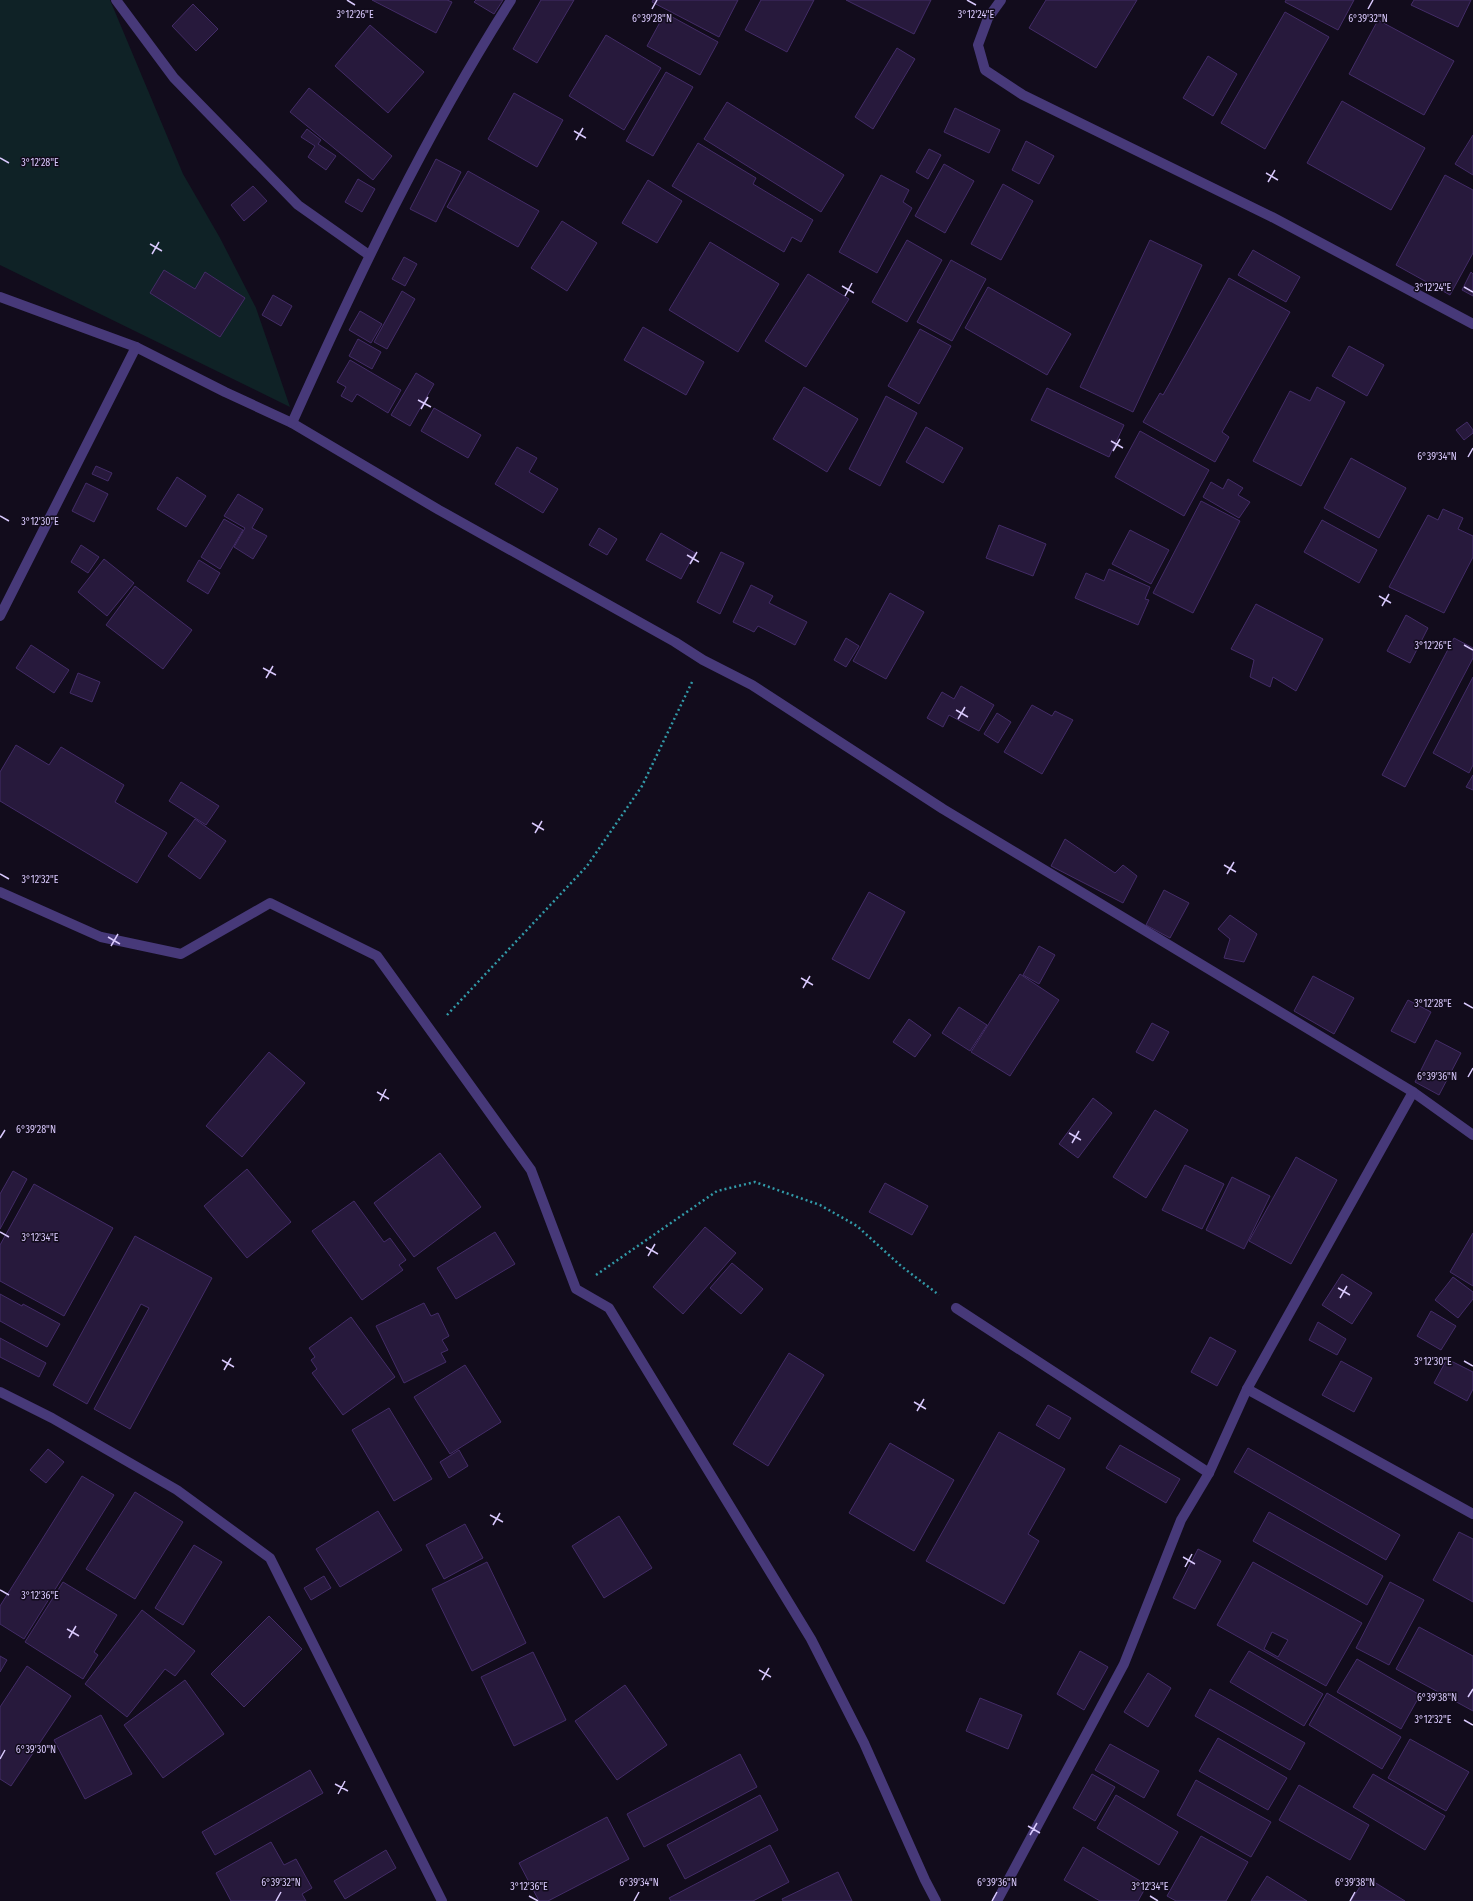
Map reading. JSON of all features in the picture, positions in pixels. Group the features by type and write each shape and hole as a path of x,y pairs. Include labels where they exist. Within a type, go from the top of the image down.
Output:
{"street":[{"path":"116,0 174,78 298,206 369,254"},
{"path":"292,423 369,254 419,158 510,0"},
{"path":"1001,0 988,18 978,45 985,70 1022,96 1272,217 1473,324"},
{"path":"0,297 136,347 225,392 292,423 439,510 675,642 703,660 752,685 943,810 1413,1092 1473,1135"},
{"path":"0,616 136,347"},
{"path":"0,892 101,937 181,954 270,903 377,956 531,1170 576,1289 609,1308 811,1639 864,1743 924,1880 936,1901"},
{"path":"997,1901 1124,1664 1181,1520 1209,1473 1247,1389 1413,1092"},
{"path":"956,1308 1209,1473"},
{"path":"1247,1389 1473,1514"},
{"path":"0,1392 52,1418 177,1490 270,1558 442,1901"}],"path":[{"path":"431,1031 587,866 642,786 703,660"},
{"path":"576,1289 717,1191 755,1182 820,1205 857,1226 901,1266 956,1308"}],"green space":[{"path":"0,0 110,0 183,174 220,238 256,308 290,407 0,265"}],"building":[{"path":"372,0 447,0 452,2 436,33"},
{"path":"476,0 503,0 494,14 474,2"},
{"path":"541,0 574,0 537,63 513,49"},
{"path":"653,0 738,0 719,37 652,2"},
{"path":"761,0 814,0 787,52 745,30"},
{"path":"846,0 931,0 914,34"},
{"path":"1046,0 1137,0 1096,68 1029,28"},
{"path":"1286,0 1354,0 1338,30 1285,2"},
{"path":"1414,0 1471,0 1458,27 1411,5"},
{"path":"193,4 218,29 196,51 172,26"},
{"path":"1285,12 1329,37 1265,149 1221,123"},
{"path":"665,13 718,42 700,75 647,46"},
{"path":"1378,20 1454,61 1424,115 1349,74"},
{"path":"370,25 424,72 388,113 335,66"},
{"path":"606,35 661,68 624,130 569,96"},
{"path":"897,48 915,59 873,129 855,117"},
{"path":"1208,56 1237,74 1213,116 1183,98"},
{"path":"666,72 693,87 653,156 626,141"},
{"path":"309,88 392,156 373,180 290,112"},
{"path":"514,93 563,120 537,167 488,139"},
{"path":"1342,101 1425,148 1391,210 1307,163"},
{"path":"727,102 844,175 821,212 704,139"},
{"path":"955,108 1000,130 989,153 944,132"},
{"path":"307,129 321,140 318,144 336,156 326,170 308,157 315,146 301,137"},
{"path":"1473,135 1473,175 1455,164"},
{"path":"1026,141 1054,156 1039,184 1012,170"},
{"path":"698,143 756,178 753,184 813,220 801,242 792,237 784,252 672,186"},
{"path":"929,149 941,155 928,179 916,172"},
{"path":"436,159 461,172 436,222 410,209"},
{"path":"944,164 974,181 945,233 915,216"},
{"path":"468,171 539,211 518,247 447,207"},
{"path":"881,175 909,190 903,202 912,208 877,273 839,252"},
{"path":"1445,175 1473,190 1473,253 1450,295 1396,265"},
{"path":"358,179 375,189 362,212 345,202"},
{"path":"648,180 682,201 657,243 622,223"},
{"path":"1003,184 1033,201 1001,260 971,244"},
{"path":"253,186 267,201 244,221 231,205"},
{"path":"562,221 597,243 567,291 531,268"},
{"path":"907,240 942,260 907,322 872,302"},
{"path":"1150,240 1202,265 1133,412 1080,387"},
{"path":"710,242 779,284 738,352 669,310"},
{"path":"1253,250 1300,277 1286,302 1238,275"},
{"path":"404,257 417,264 405,286 392,279"},
{"path":"951,260 986,279 952,341 917,322"},
{"path":"164,270 195,289 205,272 245,298 220,337 150,293"},
{"path":"1471,272 1473,274 1473,296 1462,290"},
{"path":"808,274 849,299 806,367 765,341"},
{"path":"1229,278 1290,312 1222,432 1229,437 1215,462 1143,422 1160,393 1163,395"},
{"path":"988,287 1071,334 1047,375 965,328"},
{"path":"402,291 415,299 387,349 374,342"},
{"path":"273,295 292,306 281,326 262,315"},
{"path":"360,311 382,324 371,343 349,330"},
{"path":"643,327 704,362 686,395 624,360"},
{"path":"920,329 951,346 919,404 888,386"},
{"path":"358,339 381,352 372,369 349,356"},
{"path":"1349,346 1384,365 1367,396 1332,376"},
{"path":"350,360 401,390 388,413 357,394 352,402 341,396 346,387 337,382"},
{"path":"416,373 434,384 410,426 391,415"},
{"path":"804,387 858,419 827,472 773,439"},
{"path":"1317,387 1345,402 1301,486 1253,461 1290,391 1310,401"},
{"path":"1047,388 1124,425 1109,457 1031,420"},
{"path":"886,396 917,413 880,486 849,469"},
{"path":"434,408 481,435 468,458 421,431"},
{"path":"1467,422 1473,430 1473,433 1464,440 1456,430"},
{"path":"926,427 963,448 943,483 906,462"},
{"path":"1140,431 1209,470 1184,516 1115,477"},
{"path":"517,447 537,458 529,472 558,489 543,513 495,484"},
{"path":"1351,458 1406,488 1379,538 1324,508"},
{"path":"96,466 112,473 108,481 92,474"},
{"path":"177,477 206,496 186,527 157,509"},
{"path":"1228,479 1243,488 1238,495 1250,502 1239,518 1203,497 1211,482 1223,489"},
{"path":"86,483 108,494 94,522 72,511"},
{"path":"238,494 263,509 252,528 267,536 253,559 234,547 245,528 224,516"},
{"path":"1201,501 1240,521 1193,613 1153,593"},
{"path":"1443,509 1463,518 1458,529 1473,536 1473,557 1444,613 1389,587 1428,515 1438,520"},
{"path":"224,519 243,530 220,569 201,557"},
{"path":"1322,520 1377,550 1359,583 1304,552"},
{"path":"999,525 1046,544 1033,576 986,558"},
{"path":"599,528 617,539 607,555 589,545"},
{"path":"1130,530 1169,550 1151,584 1112,564"},
{"path":"661,533 695,553 681,579 646,560"},
{"path":"81,545 99,557 88,573 71,562"},
{"path":"721,552 744,563 720,614 697,602"},
{"path":"104,559 134,583 107,616 78,592"},
{"path":"199,560 220,573 208,594 187,581"},
{"path":"1109,569 1150,587 1145,599 1149,600 1138,625 1075,598 1086,573 1104,581"},
{"path":"751,585 773,596 769,603 807,622 795,645 758,626 754,632 733,622"},
{"path":"135,586 192,630 163,669 106,625"},
{"path":"890,593 924,612 886,679 853,661"},
{"path":"1256,604 1323,639 1296,691 1273,677 1270,687 1250,677 1254,660 1231,649"},
{"path":"1406,615 1428,628 1410,663 1387,651"},
{"path":"846,638 859,646 846,667 834,660"},
{"path":"1454,638 1473,648 1473,658 1405,787 1382,775"},
{"path":"31,645 69,670 54,693 16,668"},
{"path":"78,673 100,682 92,702 70,693"},
{"path":"1473,677 1473,765 1469,773 1433,753"},
{"path":"961,686 994,705 979,731 949,715 943,727 927,718 942,692 954,699"},
{"path":"1032,705 1052,716 1055,711 1073,720 1042,774 1004,752"},
{"path":"997,713 1011,722 998,743 984,734"},
{"path":"16,745 49,765 61,747 124,785 115,802 167,833 137,883 0,801 0,772"},
{"path":"1473,775 1473,790 1466,787"},
{"path":"181,782 219,806 206,825 169,801"},
{"path":"195,819 226,841 200,879 168,856"},
{"path":"1065,839 1115,873 1123,865 1137,876 1123,903 1051,866"},
{"path":"1164,890 1189,903 1170,938 1146,925"},
{"path":"869,892 905,912 869,979 832,959"},
{"path":"1230,915 1257,934 1244,962 1224,958 1230,939 1218,929"},
{"path":"1039,946 1055,955 1039,984 1023,975"},
{"path":"1020,974 1059,1000 1010,1076 971,1052"},
{"path":"1313,976 1354,998 1334,1034 1294,1011"},
{"path":"1408,1000 1431,1012 1415,1043 1391,1031"},
{"path":"959,1007 987,1025 970,1051 942,1033"},
{"path":"909,1019 931,1035 915,1057 893,1042"},
{"path":"1152,1023 1169,1032 1153,1061 1136,1052"},
{"path":"1436,1040 1461,1053 1439,1095 1415,1082"},
{"path":"269,1052 305,1083 242,1157 206,1126"},
{"path":"1093,1098 1112,1113 1078,1158 1059,1144"},
{"path":"1155,1110 1188,1130 1146,1198 1113,1177"},
{"path":"440,1153 481,1207 414,1257 374,1203"},
{"path":"1296,1157 1337,1180 1291,1264 1249,1241"},
{"path":"1185,1165 1224,1184 1202,1229 1162,1210"},
{"path":"247,1169 291,1222 247,1258 204,1206"},
{"path":"13,1171 27,1179 0,1229 0,1194"},
{"path":"1232,1177 1270,1196 1244,1249 1206,1230"},
{"path":"885,1183 928,1206 912,1235 869,1212"},
{"path":"34,1184 113,1228 64,1316 0,1281 0,1245"},
{"path":"354,1201 384,1242 390,1238 406,1260 399,1265 403,1270 362,1300 312,1231"},
{"path":"705,1227 736,1253 683,1314 653,1287"},
{"path":"495,1232 515,1264 456,1299 437,1268"},
{"path":"1473,1233 1473,1286 1450,1272"},
{"path":"135,1236 212,1278 130,1429 94,1409 149,1308 141,1304 87,1404 53,1385"},
{"path":"732,1263 763,1289 741,1314 710,1288"},
{"path":"1342,1274 1372,1293 1352,1324 1322,1305"},
{"path":"1453,1277 1473,1292 1473,1299 1458,1318 1435,1300"},
{"path":"0,1294 22,1306 23,1304 60,1324 47,1347 0,1321"},
{"path":"424,1303 431,1316 438,1313 449,1336 442,1340 448,1350 441,1353 446,1362 404,1383 376,1326"},
{"path":"1431,1311 1456,1326 1441,1350 1417,1336"},
{"path":"351,1317 395,1377 343,1415 312,1373 317,1369 311,1360 315,1357 309,1348"},
{"path":"1318,1322 1346,1339 1337,1355 1309,1340"},
{"path":"1210,1337 1236,1351 1217,1386 1191,1372"},
{"path":"0,1338 46,1363 39,1377 0,1357"},
{"path":"789,1353 824,1375 768,1466 733,1444"},
{"path":"1447,1359 1473,1372 1473,1389 1467,1401 1434,1383"},
{"path":"1341,1361 1372,1378 1354,1412 1322,1395"},
{"path":"465,1365 501,1422 450,1454 414,1397"},
{"path":"1048,1405 1071,1418 1059,1439 1036,1425"},
{"path":"389,1408 432,1479 394,1501 352,1430"},
{"path":"999,1432 1065,1469 1028,1534 1039,1541 1004,1604 926,1561"},
{"path":"890,1443 954,1480 914,1551 849,1513"},
{"path":"1120,1445 1180,1479 1166,1503 1106,1468"},
{"path":"1248,1448 1400,1535 1386,1560 1234,1472"},
{"path":"48,1449 64,1462 46,1483 30,1470"},
{"path":"459,1450 468,1466 449,1478 440,1462"},
{"path":"82,1476 114,1495 24,1639 0,1624 0,1606"},
{"path":"135,1492 183,1522 135,1599 86,1569"},
{"path":"378,1511 402,1550 340,1587 316,1549"},
{"path":"1269,1512 1383,1576 1367,1605 1253,1541"},
{"path":"619,1516 652,1568 604,1598 572,1546"},
{"path":"465,1524 483,1558 444,1579 426,1545"},
{"path":"1459,1532 1473,1539 1473,1602 1433,1580"},
{"path":"194,1545 222,1562 183,1625 155,1608"},
{"path":"1198,1549 1221,1561 1195,1609 1173,1598"},
{"path":"487,1562 526,1643 472,1671 432,1589"},
{"path":"1253,1562 1362,1623 1326,1686 1217,1625","holes":["1272,1632 1288,1640 1278,1657 1264,1649"]},
{"path":"324,1576 331,1588 311,1600 304,1588"},
{"path":"63,1582 117,1615 94,1652 98,1655 83,1679 25,1642"},
{"path":"1390,1582 1424,1600 1389,1665 1356,1648"},
{"path":"142,1610 195,1651 175,1676 165,1669 127,1717 85,1684"},
{"path":"269,1616 302,1649 244,1707 211,1674"},
{"path":"1419,1627 1473,1656 1473,1711 1396,1669"},
{"path":"1080,1651 1108,1667 1084,1710 1057,1694"},
{"path":"1249,1651 1323,1694 1304,1726 1230,1682"},
{"path":"533,1652 566,1720 514,1746 481,1677"},
{"path":"0,1656 7,1660 0,1672"},
{"path":"1357,1659 1420,1695 1401,1729 1337,1692"},
{"path":"27,1666 71,1696 11,1786 0,1779 0,1707"},
{"path":"1148,1673 1171,1688 1148,1727 1124,1712"},
{"path":"185,1680 224,1734 163,1778 124,1725"},
{"path":"625,1685 667,1745 617,1780 575,1721"},
{"path":"1210,1689 1305,1743 1290,1770 1195,1716"},
{"path":"1327,1693 1401,1737 1382,1769 1309,1725"},
{"path":"980,1698 1022,1715 1008,1749 966,1731"},
{"path":"101,1715 132,1774 85,1799 54,1740"},
{"path":"1218,1738 1287,1778 1268,1810 1199,1771"},
{"path":"1410,1739 1469,1772 1446,1811 1388,1778"},
{"path":"1110,1744 1159,1771 1144,1798 1095,1770"},
{"path":"740,1754 757,1787 644,1847 627,1814"},
{"path":"310,1770 323,1793 215,1855 202,1832"},
{"path":"1092,1774 1115,1787 1095,1821 1073,1808"},
{"path":"1373,1774 1445,1816 1425,1850 1353,1807"},
{"path":"1196,1780 1271,1822 1251,1857 1177,1815"},
{"path":"1299,1785 1369,1825 1350,1860 1279,1820"},
{"path":"760,1795 778,1830 685,1879 667,1845"},
{"path":"1116,1795 1178,1832 1159,1865 1097,1828"},
{"path":"607,1817 629,1859 548,1901 539,1901 519,1863"},
{"path":"1201,1836 1248,1862 1226,1901 1176,1901 1167,1896"},
{"path":"271,1842 284,1865 296,1859 312,1888 302,1894 306,1901 231,1901 216,1873"},
{"path":"770,1845 789,1882 753,1901 671,1901 669,1898"},
{"path":"1083,1847 1147,1885 1138,1901 1100,1901 1064,1880"},
{"path":"386,1850 396,1868 345,1899 334,1881"},
{"path":"838,1872 852,1901 783,1901 782,1899"},
{"path":"1267,1876 1307,1901 1251,1901"},
{"path":"1366,1877 1405,1901 1351,1901"}]}
